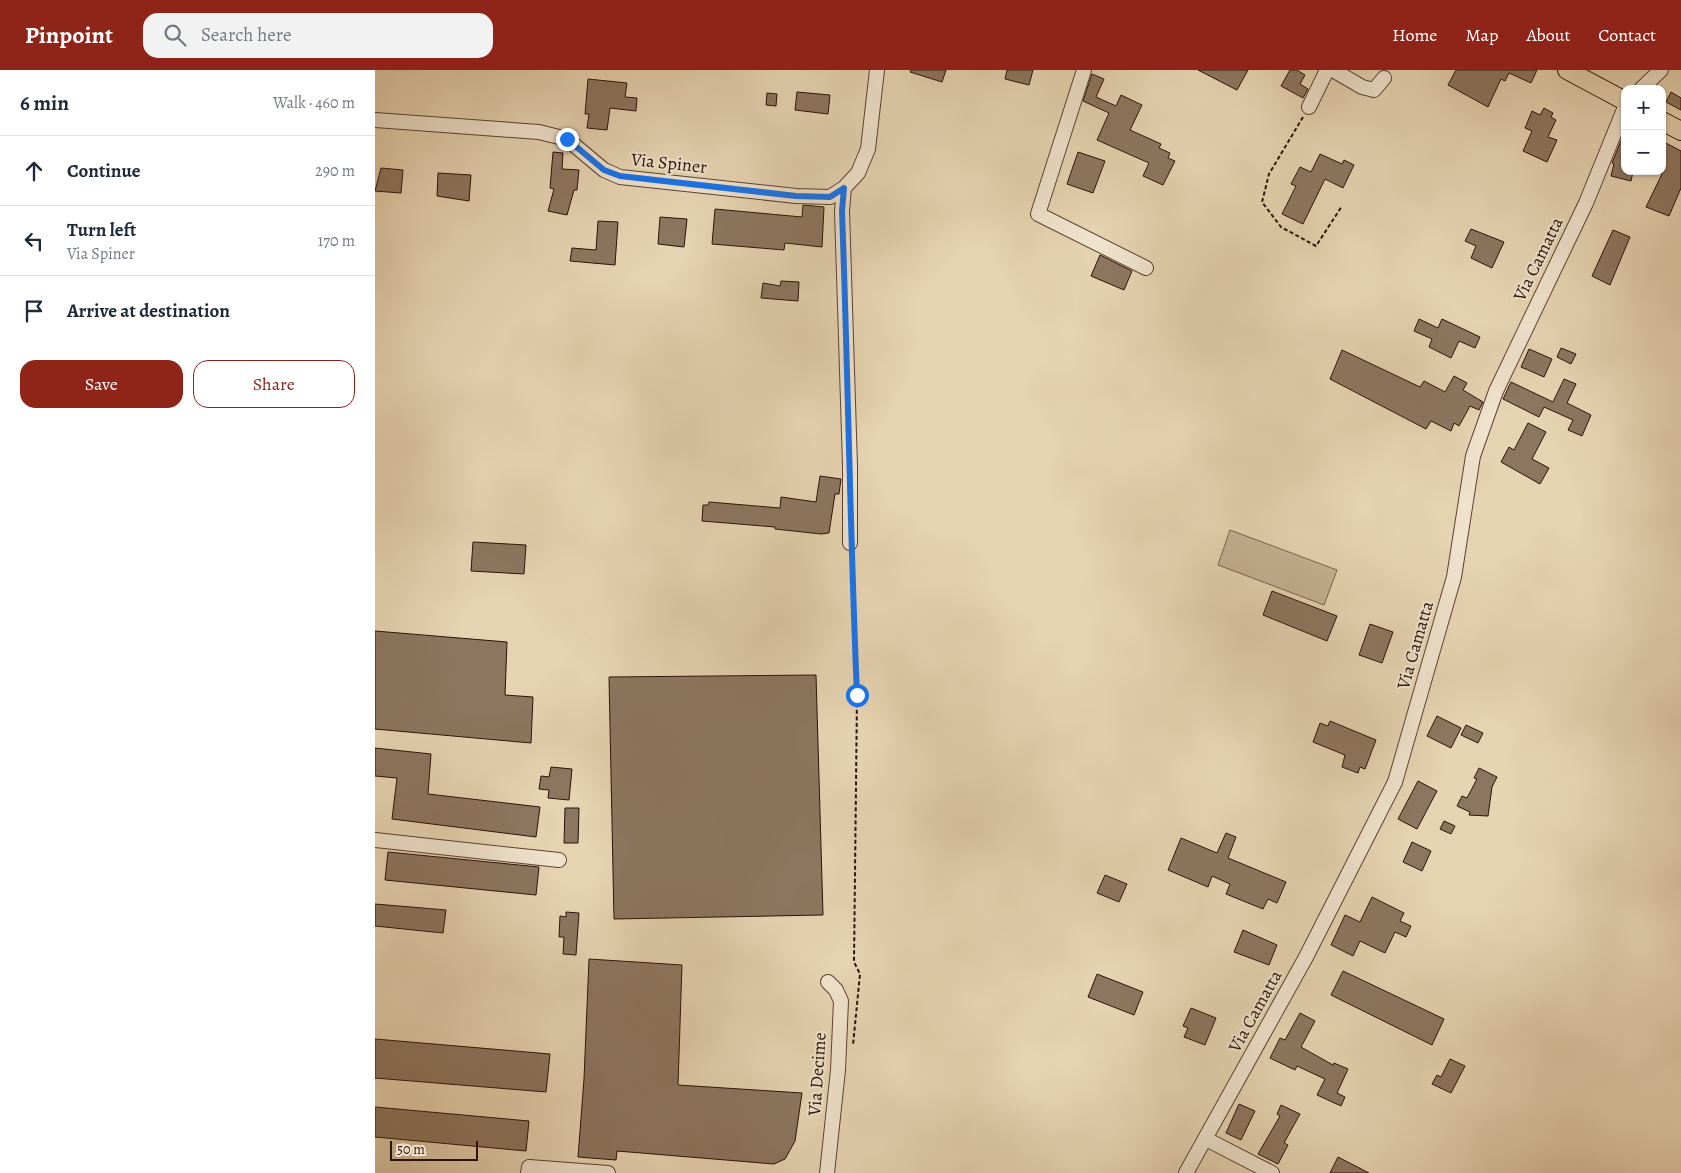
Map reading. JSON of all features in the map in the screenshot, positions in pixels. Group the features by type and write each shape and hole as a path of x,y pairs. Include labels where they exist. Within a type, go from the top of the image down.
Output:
{"main road":[{"path":"1567,70 1621,99"},
{"path":"1666,123 1681,131"}],"street":[{"name":"Via Spiner","path":"375,120 539,132 567,139 604,170 620,176 796,196 830,197 844,188 858,173 868,149 877,70"},
{"path":"1084,70 1038,214 1146,268"},
{"path":"1309,107 1327,70"},
{"path":"1333,70 1362,86 1375,90 1384,78"},
{"path":"1645,85 1661,70"},
{"name":"Via Camatta","path":"1186,1173 1306,957 1395,782 1454,577 1473,456 1496,390 1586,203 1621,116"},
{"path":"844,188 842,211 850,466 850,543"},
{"path":"375,840 559,860"},
{"name":"Via Decime","path":"827,1173 839,1070 841,1001 836,990 828,982"},
{"path":"1206,1139 1272,1173"},
{"path":"528,1173 529,1167 608,1173"}],"path":[{"path":"1309,107 1269,174 1262,202 1281,227 1316,246 1342,206"},
{"path":"850,543 857,695 854,962 860,974 852,1053"}],"shaded area":[{"path":"1230,530 1337,570 1324,605 1218,565"}],"building":[{"path":"911,70 946,70 942,82 910,72"},
{"path":"1007,70 1033,70 1029,85 1005,79"},
{"path":"1198,70 1248,70 1237,90"},
{"path":"1290,70 1297,70 1305,75 1300,84 1308,89 1303,98 1281,86"},
{"path":"1456,70 1537,70 1531,83 1509,73 1505,81 1501,79 1488,107 1448,85"},
{"path":"1092,74 1104,79 1096,97 1116,106 1121,95 1142,105 1130,130 1161,144 1159,148 1170,153 1168,158 1175,161 1163,185 1143,176 1149,163 1097,140 1109,113 1083,101"},
{"path":"588,79 627,83 625,97 637,98 636,111 610,108 607,130 587,128 589,114 585,114"},
{"path":"797,92 830,95 828,114 795,110"},
{"path":"1671,92 1681,98 1681,110 1666,102"},
{"path":"767,93 777,94 776,106 766,105"},
{"path":"1544,108 1553,113 1551,117 1556,120 1548,137 1557,140 1547,162 1523,151 1532,131 1525,128 1532,111 1540,115"},
{"path":"1621,141 1621,175 1632,175 1631,181 1611,176 1614,164 1612,163"},
{"path":"1666,143 1681,151 1681,188 1669,216 1646,207 1662,175 1666,175"},
{"path":"553,152 563,153 562,169 579,170 577,190 574,190 567,215 548,211 554,189 550,188"},
{"path":"1078,152 1105,161 1093,193 1067,184"},
{"path":"1320,154 1342,164 1344,160 1354,165 1343,188 1325,179 1303,224 1282,214 1296,186 1291,184 1300,167 1311,172"},
{"path":"381,168 403,170 401,193 375,191"},
{"path":"438,173 471,175 469,201 437,196"},
{"path":"803,205 824,207 822,247 785,243 784,250 712,244 715,209 802,217"},
{"path":"660,217 687,219 684,247 658,244"},
{"path":"598,221 618,222 615,265 570,261 572,248 596,250"},
{"path":"1471,229 1504,242 1492,268 1471,258 1476,246 1465,241"},
{"path":"1613,230 1630,237 1610,285 1592,276"},
{"path":"1100,255 1132,271 1124,290 1091,276"},
{"path":"781,281 799,282 798,301 761,298 763,283 780,286"},
{"path":"1419,319 1438,328 1442,319 1480,337 1475,348 1459,341 1451,358 1429,347 1432,339 1414,331"},
{"path":"1561,348 1576,354 1571,364 1557,357"},
{"path":"1529,349 1552,359 1544,377 1521,367"},
{"path":"1342,350 1420,387 1424,381 1445,392 1454,376 1467,383 1463,390 1483,402 1479,410 1470,406 1459,426 1454,423 1451,431 1431,421 1426,429 1330,379"},
{"path":"1564,379 1576,384 1567,403 1591,415 1582,436 1568,430 1573,420 1544,407 1539,417 1503,399 1511,382 1553,402"},
{"path":"1528,423 1546,432 1532,459 1549,468 1540,484 1501,462 1509,447 1514,450"},
{"path":"820,476 841,479 839,494 835,494 829,533 821,534 775,529 775,527 702,521 703,505 708,505 709,502 780,508 781,497 816,502"},
{"path":"473,542 526,545 524,574 471,571"},
{"path":"1272,591 1337,616 1327,641 1263,615"},
{"path":"1370,624 1393,632 1382,663 1359,655"},
{"path":"375,631 507,642 505,695 533,697 531,743 375,729"},
{"path":"816,675 823,915 614,919 609,677"},
{"path":"1437,716 1461,728 1451,748 1427,736"},
{"path":"1330,721 1376,740 1365,769 1360,767 1358,773 1342,767 1345,755 1313,742 1320,723 1328,726"},
{"path":"1466,725 1483,733 1478,743 1461,735"},
{"path":"375,748 431,754 428,794 540,807 536,837 392,819 397,778 375,776"},
{"path":"551,767 572,769 569,800 548,798 549,790 539,789 541,776 549,777"},
{"path":"1479,768 1497,777 1492,787 1488,816 1469,815 1470,812 1457,806 1462,796 1467,798 1477,779 1474,778"},
{"path":"1418,781 1437,791 1417,829 1398,819"},
{"path":"565,808 579,808 578,843 564,843"},
{"path":"1444,821 1455,826 1451,834 1440,829"},
{"path":"1226,833 1236,837 1228,858 1286,882 1277,903 1268,899 1263,909 1226,894 1230,884 1212,876 1208,887 1168,870 1181,838 1217,853"},
{"path":"1412,842 1431,851 1422,871 1403,862"},
{"path":"388,852 539,867 536,895 385,880"},
{"path":"1105,875 1127,884 1119,902 1097,893"},
{"path":"1372,897 1404,913 1400,921 1411,926 1406,937 1395,932 1385,953 1360,941 1353,956 1331,945 1345,915 1360,922"},
{"path":"375,904 446,910 443,933 375,926"},
{"path":"566,912 579,913 576,955 563,954 564,937 559,937 560,916 566,917"},
{"path":"1243,930 1277,945 1269,965 1234,952"},
{"path":"589,959 682,965 678,1085 802,1093 795,1141 785,1159 774,1164 617,1151 616,1160 578,1157 584,1079"},
{"path":"1343,971 1444,1019 1432,1045 1331,995"},
{"path":"1097,974 1143,992 1134,1015 1088,997"},
{"path":"1191,1008 1216,1018 1205,1045 1184,1037 1188,1028 1183,1026"},
{"path":"1300,1013 1315,1021 1301,1047 1333,1065 1334,1063 1348,1069 1337,1093 1345,1097 1341,1106 1317,1095 1325,1079 1297,1066 1295,1070 1270,1058 1280,1038 1285,1040"},
{"path":"375,1039 550,1054 546,1092 375,1078"},
{"path":"1450,1059 1465,1066 1451,1093 1432,1084 1437,1075 1441,1077"},
{"path":"1239,1104 1255,1111 1241,1140 1226,1133"},
{"path":"1281,1105 1300,1114 1284,1143 1288,1145 1278,1164 1258,1154 1280,1116 1277,1114"},
{"path":"375,1107 529,1121 526,1151 375,1137"},
{"path":"1338,1157 1369,1173 1330,1173"}],"route":[{"path":"567,139 604,170 620,176 796,196 830,197 844,188 842,211 850,466 850,543 857,695"}]}
